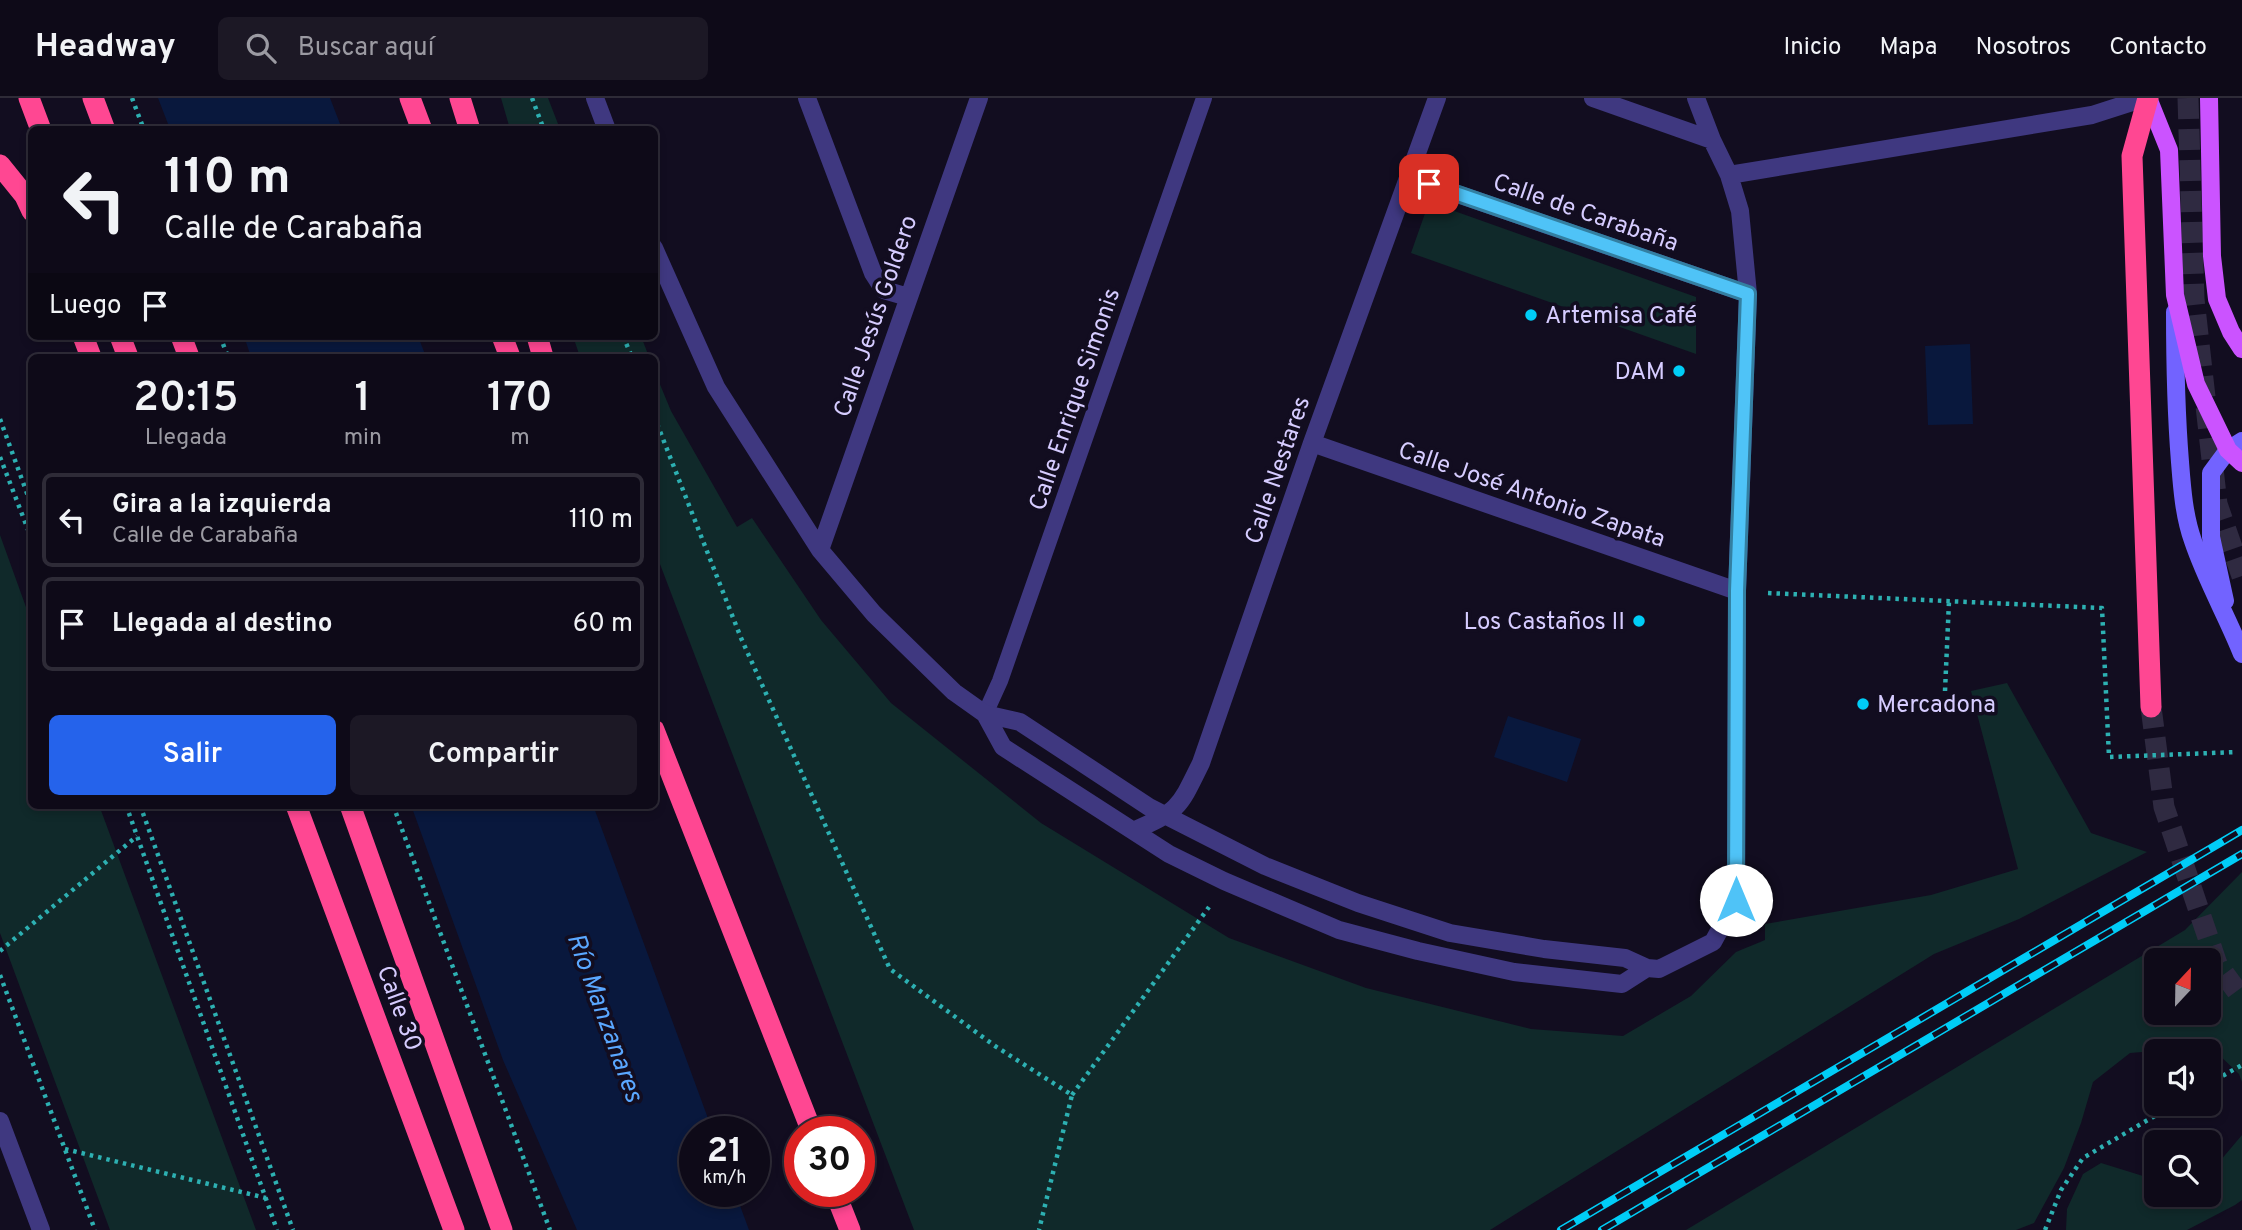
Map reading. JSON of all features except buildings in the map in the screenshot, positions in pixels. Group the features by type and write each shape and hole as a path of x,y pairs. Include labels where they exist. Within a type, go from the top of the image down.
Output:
{"highway":[{"path":"29,98 40,126"},
{"path":"93,98 104,126"},
{"path":"410,98 420,126"},
{"path":"460,98 469,126"},
{"path":"2147,98 2132,156 2151,707"},
{"path":"0,165 28,202"},
{"path":"658,740 806,1116"},
{"name":"Calle 30","path":"297,809 454,1230"},
{"path":"351,809 502,1230"},
{"path":"841,1207 850,1230"}],"main road":[{"path":"2147,98 2169,150 2176,404 2183,493 2192,539 2210,586 2231,625 2242,654"},
{"path":"2209,98 2212,256 2217,299 2242,349"},
{"path":"2175,295 2196,384 2237,451 2211,473 2211,537 2231,625"}],"street":[{"path":"595,98 606,126"},
{"path":"807,98 873,272 884,290 908,297"},
{"name":"Calle Jesús Goldero","path":"820,550 979,98"},
{"name":"Calle Nestares","path":"1133,831 1167,816 1182,801 1201,763 1311,443 1437,98"},
{"path":"1593,98 1712,141"},
{"path":"658,257 716,387 820,550 874,614 954,692 985,714 1020,722 1149,807 1265,866 1358,903 1450,933 1544,949 1625,958 1647,968 1659,969 1713,942 1736,900 1737,591 1748,294 1740,211 1730,175 1712,141 1696,98"},
{"path":"1730,175 2092,115 2147,98"},
{"name":"Calle de Carabaña","path":"1408,177 1748,294"},
{"name":"Calle José Antonio Zapata","path":"1311,443 1737,591"},
{"path":"985,714 1003,747 1169,854 1213,876 1339,930 1514,972 1622,984 1647,968"},
{"path":"0,1121 41,1230"}],"lane":[{"name":"Calle Enrique Simonis","path":"985,714 1000,681 1204,98"}],"path":[{"path":"132,98 142,126"},
{"path":"532,98 542,126"},
{"path":"0,419 28,496"},
{"path":"658,426 741,638 890,969 995,1046 1072,1095"},
{"path":"0,457 28,530"},
{"path":"1768,593 2102,608"},
{"path":"1945,691 1949,601"},
{"path":"127,809 277,1230"},
{"path":"140,809 293,1230"},
{"path":"394,809 550,1230"},
{"path":"0,951 137,836"},
{"path":"1039,1230 1072,1095 1209,906"},
{"path":"0,975 95,1230"},
{"path":"2221,1077 2242,1065"},
{"path":"2045,1230 2061,1190 2083,1158 2155,1116"},
{"path":"64,1149 266,1198"}],"green space":[{"path":"501,98 548,98 559,126 509,126"},
{"path":"1429,202 1696,297 1696,354 1411,253"},
{"path":"574,340 643,340 648,354 579,354"},
{"path":"658,380 671,411 737,527 752,518 821,620 891,703 1041,823 1229,938 1366,988 1531,1029 1623,1036 1691,996 1736,952 1765,940 1765,924 1931,895 2018,869 1971,691 2007,683 2091,833 2147,852 2019,919 1934,954 1490,1230 914,1230 875,1128 875,1116 871,1116 658,559"},
{"path":"0,535 28,613 28,809 100,809 256,1230 110,1230 0,933"},
{"path":"2242,872 2242,1082 2239,1074 2221,1057 2221,1039 2144,1039 2144,1052 2130,1053 2093,1082 2064,1168 2034,1223 2016,1230 1686,1230 2144,955 2144,1026 2221,1026 2221,948 2155,948 2185,930"},
{"path":"2242,1135 2242,1200 2187,1230 2066,1230 2067,1209 2083,1174 2101,1163 2144,1176 2144,1207 2221,1207 2221,1160"}],"water":[{"path":"158,98 330,98 341,126 169,126"},
{"path":"245,340 420,340 425,354 250,354"},
{"path":"1970,344 1973,424 1928,425 1925,346"},
{"path":"1508,716 1581,739 1567,782 1494,757"},
{"name":"Río Manzanares","path":"412,809 594,809 707,1116 679,1116 679,1207 741,1207 749,1230 577,1230 503,1060"}],"tunnel":[{"path":"2188,98 2194,299 2217,504 2242,576"},
{"path":"2151,707 2164,807 2217,964 2242,998"}],"railway":[{"path":"1561,1230 2242,830"},
{"path":"1602,1230 2242,854"}],"place":[{"name":"Artemisa Café","path":"1531,315"},
{"name":"DAM","path":"1679,371"},
{"name":"Los Castaños II","path":"1639,621"},
{"name":"Mercadona","path":"1863,704"}],"route":[{"path":"1429,184 1748,294 1737,591 1736,900"}]}
